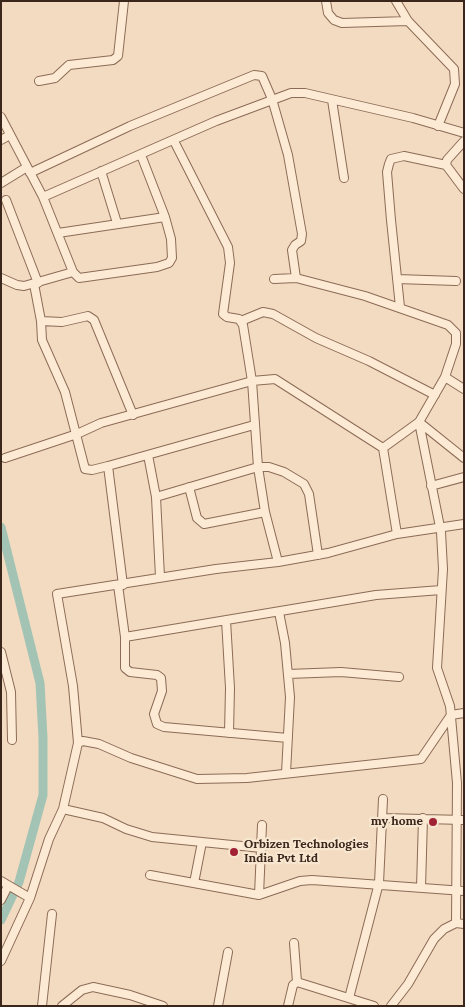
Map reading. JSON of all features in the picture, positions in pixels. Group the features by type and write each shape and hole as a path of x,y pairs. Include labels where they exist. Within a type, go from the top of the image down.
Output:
{"street":[{"path":"39,81 55,78 69,65 113,60 118,56 124,1"},
{"path":"326,1 328,13 334,20 342,23 408,21"},
{"path":"396,1 408,21 454,70 455,84 438,126"},
{"path":"1,183 130,126 254,75 262,76 265,78 272,99 288,155 302,234 301,241 295,244 292,250 296,278"},
{"path":"43,197 282,95 305,93 464,133"},
{"path":"332,100 344,178"},
{"path":"1,117 43,197 73,272 78,278 157,267 169,263 172,252 165,217 141,155"},
{"path":"1,140 10,135"},
{"path":"446,165 447,160 464,141"},
{"path":"174,142 228,247 230,263 223,314 241,321 263,312 273,314 316,338 369,361 435,395"},
{"path":"400,307 388,182 389,164 392,160 404,156 446,165 464,189"},
{"path":"101,172 117,223"},
{"path":"6,200 36,283 45,350 65,392 77,434 84,469 92,470 108,466 254,425"},
{"path":"58,232 165,217"},
{"path":"1,278 17,285 36,283 73,272"},
{"path":"274,279 296,278 400,307 448,325 460,332 445,377 419,422 383,448"},
{"path":"397,280 456,281"},
{"path":"41,321 62,322 88,316 94,320 133,415"},
{"path":"241,321 252,381 258,467 265,512 278,562"},
{"path":"445,377 464,389"},
{"path":"5,458 77,434 100,423 266,378 282,382 383,448 397,534"},
{"path":"419,422 464,458"},
{"path":"391,1006 408,984 434,939 444,929 460,924 460,783 451,715 437,668 443,569 440,528 419,422"},
{"path":"148,455 156,498 160,577"},
{"path":"108,466 121,585 125,637 124,662 127,671 157,675 161,678 162,691 154,714 157,724 288,738"},
{"path":"156,498 258,467 284,472 304,484 309,494 318,555"},
{"path":"431,486 464,477"},
{"path":"189,487 197,518 204,524 265,512"},
{"path":"1,961 49,839 63,809 78,743 73,686 57,594 121,585 160,577 278,562 318,555 397,534 464,524"},
{"path":"125,637 376,595 441,590"},
{"path":"279,612 288,674 286,773"},
{"path":"226,620 230,688 229,733"},
{"path":"1,652 11,692 12,740"},
{"path":"288,674 341,672 399,677"},
{"path":"78,743 83,741 99,744 131,758 197,779 247,778 380,765 421,759 451,715 464,713"},
{"path":"352,1001 379,883 383,799"},
{"path":"63,809 103,818 126,829 152,837 262,848"},
{"path":"383,818 460,820"},
{"path":"421,888 423,818"},
{"path":"259,895 262,825"},
{"path":"194,883 202,842"},
{"path":"150,875 259,895 300,881 312,880 379,883 460,891"},
{"path":"1,900 7,885 27,897"},
{"path":"42,1006 52,914"},
{"path":"288,1006 293,985 296,982 294,943"},
{"path":"218,1006 228,952"},
{"path":"296,982 352,1001 374,1006"},
{"path":"62,1006 82,990 93,987 130,995 163,1006"}],"waterway":[{"path":"1,527 40,683 43,738 43,795 19,882 1,920"}],"place":[{"name":"my home","path":"433,822"},
{"name":"Orbizen Technologies India Pvt Ltd","path":"234,852"}]}
